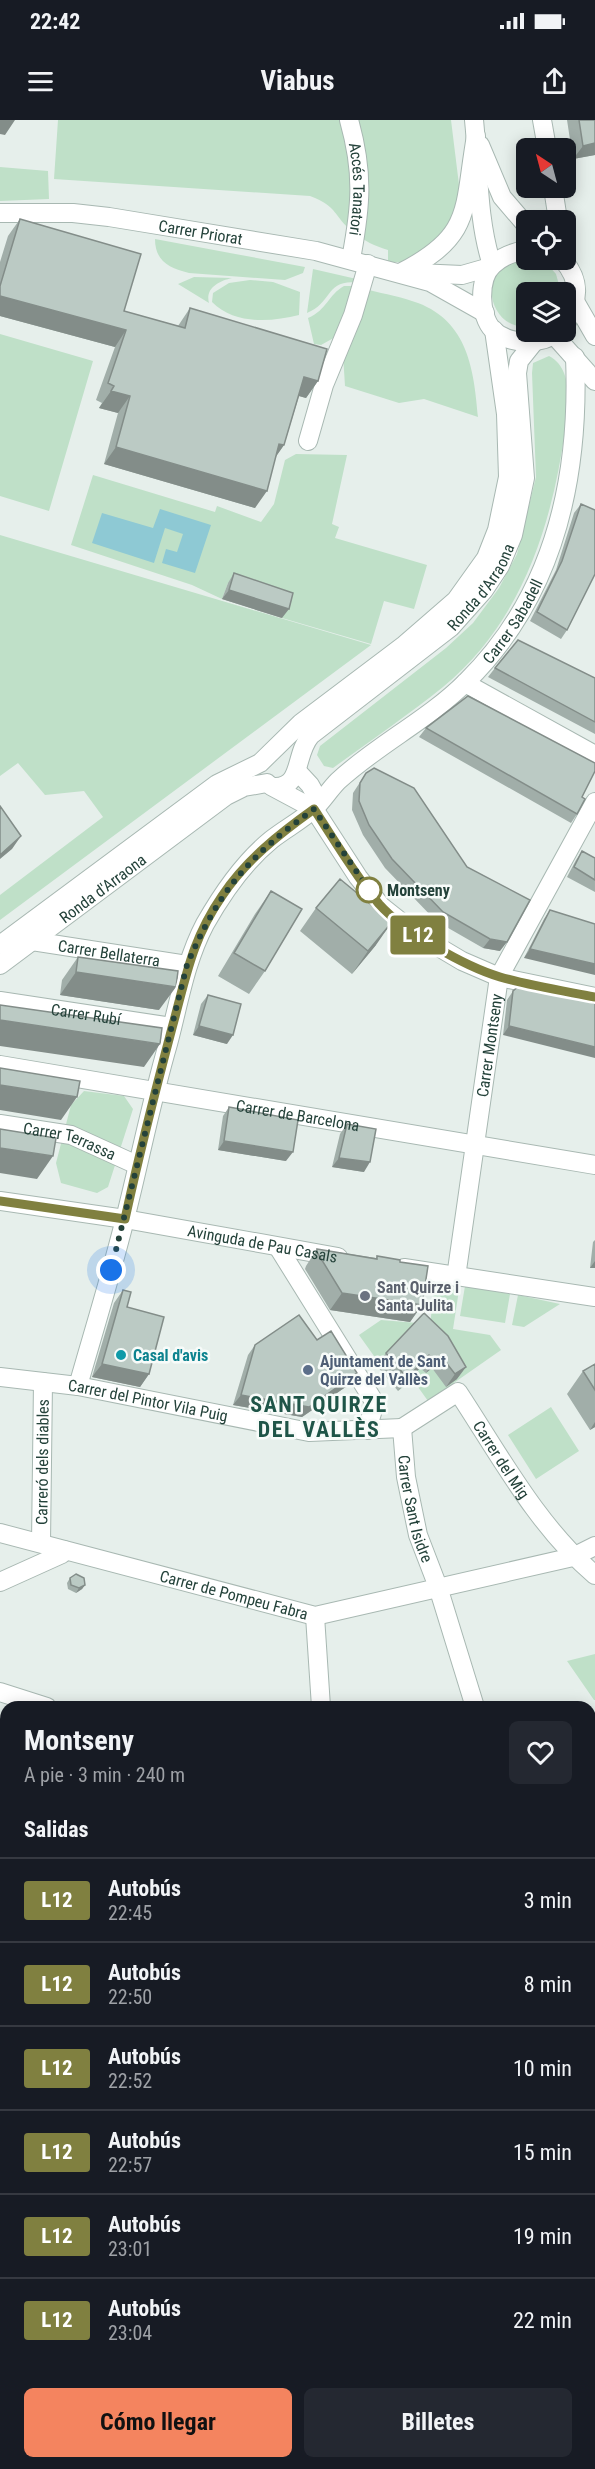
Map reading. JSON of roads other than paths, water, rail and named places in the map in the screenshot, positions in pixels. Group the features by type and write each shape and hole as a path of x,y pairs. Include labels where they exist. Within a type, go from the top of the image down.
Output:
{"street":[{"name":"Accés Tanatori","path":"308,441 324,384 353,315 360,262 361,189 357,148 349,120"},
{"path":"542,120 545,138"},
{"path":"475,128 502,197 516,213"},
{"path":"475,128 477,179 491,266 484,281 484,313 494,330 516,340"},
{"path":"400,273 442,248 457,231 467,207 475,128"},
{"name":"Carrer Priorat","path":"0,213 74,213 143,221 360,262 430,282 484,313"},
{"name":"Carrer Priorat","path":"400,273 462,274 491,266 516,252"},
{"path":"576,303 595,336"},
{"name":"Ronda d'Arraona","path":"0,945 217,784 266,756 308,718 456,600 486,558 497,530 508,477 506,414 494,330"},
{"name":"Ronda d'Arraona","path":"0,965 226,796 244,787 286,786 293,780 304,743 311,735 451,627 468,610 500,566 513,535 525,478 518,389 519,361 534,342"},
{"path":"566,342 595,381"},
{"name":"Carrer Sabadell","path":"78,1386 125,1219 154,1091 187,965 210,916 244,867 270,841 314,809 339,781 465,683 488,658 526,604 555,539 574,448 575,357"},
{"path":"465,683 595,754"},
{"path":"314,809 315,795 290,753 266,756 259,770 271,785 314,809 358,877 381,906 415,933 462,961 499,977 595,997"},
{"name":"Carrer Montseny","path":"456,1277 499,977 595,802"},
{"name":"Carrer Bellaterra","path":"32,940 187,965"},
{"name":"Carrer Rubí","path":"0,1000 172,1028"},
{"name":"Carrer de Barcelona","path":"0,1065 595,1165"},
{"name":"Carrer Terrassa","path":"0,1124 71,1135 138,1165"},
{"name":"Avinguda de Pau Casals","path":"0,1201 125,1219 356,1260"},
{"path":"278,1247 375,1403 368,1430"},
{"path":"390,1266 595,1298"},
{"name":"Carrer del Pintor Vila Puig","path":"0,1377 78,1386 309,1432 402,1428"},
{"name":"Carreró dels diables","path":"40,1544 44,1382"},
{"name":"Carrer del Mig","path":"402,1428 458,1392 540,1515 573,1557 595,1575"},
{"name":"Carrer Sant Isidre","path":"402,1428 406,1477 418,1535 438,1587 473,1701"},
{"name":"Carrer de Pompeu Fabra","path":"0,1533 315,1616 573,1557 595,1545"},
{"path":"0,1582 62,1554 64,1550"},
{"path":"315,1616 321,1701"},
{"path":"0,1692 28,1701"}],"water":[{"path":"160,509 211,525 195,573 162,563 166,549 177,552 183,534 165,528 154,563 92,543 102,513 153,528"}],"place":[{"name":"Montseny","path":"369,890"},
{"name":"Sant Quirze i Santa Julita","path":"365,1296"},
{"name":"Casal d'avis","path":"121,1355"},
{"name":"Ajuntament de Sant Quirze del Vallès","path":"308,1370"}],"district":[{"name":"SANT QUIRZE DEL VALLÈS","path":"319,1416"}]}
